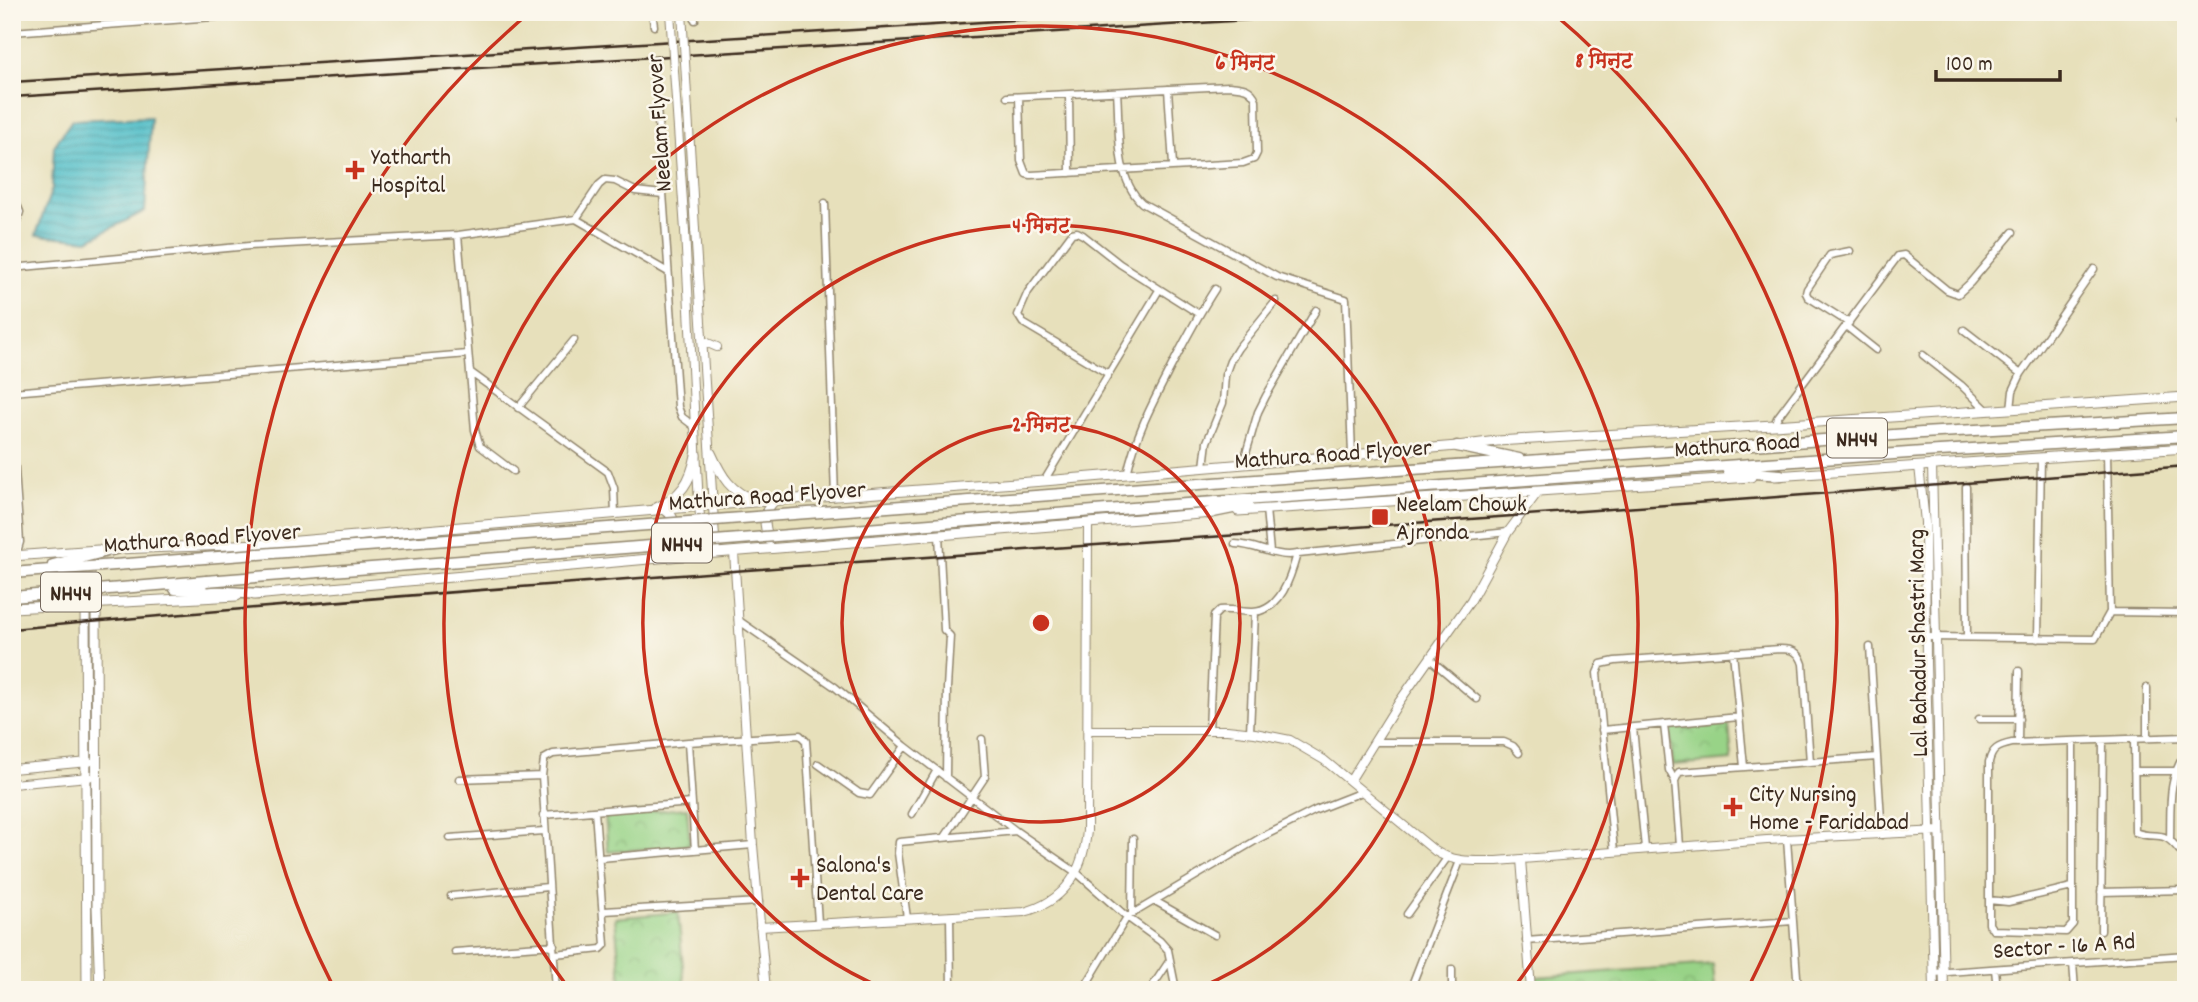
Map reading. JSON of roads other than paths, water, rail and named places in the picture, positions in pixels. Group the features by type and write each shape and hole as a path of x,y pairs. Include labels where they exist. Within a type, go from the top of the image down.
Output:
{"highway":[{"name":"Mathura Road","path":"1497,463 1922,433 2186,418"},
{"name":"Mathura Road","path":"1292,497 2186,436"},
{"path":"1457,446 1529,461"},
{"name":"Mathura Road Flyover","path":"41,571 1497,463"},
{"path":"1692,468 1781,475"},
{"path":"1208,513 1292,497"},
{"name":"Mathura Road Flyover","path":"130,587 1292,497"},
{"path":"41,571 55,564 119,548"},
{"name":"NH44","path":"12,573 41,571"},
{"path":"130,587 261,594"},
{"name":"NH44","path":"12,597 130,587"}],"main road":[{"path":"14,555 119,548 263,544 699,506 1044,481 1497,441 2186,397"},
{"path":"12,608 208,599 668,557 1208,513 2186,448"},
{"path":"711,453 720,473 732,489 747,498 769,502"},
{"path":"648,511 668,502 683,490 692,474 696,455"},
{"path":"769,502 764,519 770,543 777,548"},
{"path":"664,509 672,516 676,527 676,539 668,557"},
{"path":"85,603 87,990"},
{"path":"96,603 97,906 100,990"}],"street":[{"path":"12,32 279,12"},
{"path":"652,12 654,26"},
{"name":"Neelam Flyover","path":"670,12 704,554"},
{"name":"Neelam Flyover","path":"682,12 716,553"},
{"path":"1007,97 1238,86 1247,88 1253,92 1256,100 1257,153 1254,159 1243,163 1031,175 1026,173 1021,161 1019,97"},
{"path":"1168,89 1173,166"},
{"path":"1117,92 1123,171 1132,193 1142,203 1277,277 1346,299 1352,454"},
{"path":"1069,94 1070,173"},
{"path":"657,107 678,407 682,417 695,427"},
{"path":"576,219 605,180 615,181 635,191 663,194"},
{"path":"825,203 835,497"},
{"path":"12,205 18,207 20,212 12,235"},
{"path":"12,268 249,246 458,235 576,219 668,272"},
{"path":"1108,373 1019,319 1018,310 1028,292 1072,233 1077,232 1159,290 1199,314"},
{"path":"1774,425 1898,256 1905,255 1947,290 1958,294 2013,232"},
{"path":"458,235 477,441 513,471"},
{"path":"1850,251 1830,255 1806,293 1876,350"},
{"path":"2011,409 2013,391 2021,374 2094,269"},
{"path":"1127,474 1134,443 1144,418 1215,289"},
{"path":"1044,481 1159,290"},
{"path":"1204,467 1207,442 1223,403 1225,374 1230,362 1276,301"},
{"path":"1243,464 1258,412 1316,310"},
{"path":"1964,330 2021,374"},
{"path":"518,408 574,340"},
{"path":"703,341 717,347"},
{"path":"12,392 468,354"},
{"path":"1923,355 1987,410"},
{"path":"470,372 608,472 614,488 615,514"},
{"path":"12,426 14,505 20,542 14,555"},
{"path":"1931,637 2095,639 2110,612 2107,453"},
{"path":"2038,639 2041,457"},
{"name":"Lal Bahadur Shastri Marg","path":"1931,637 1932,464"},
{"path":"1920,466 1931,637 1935,831 1934,990"},
{"path":"1966,487 1967,637"},
{"path":"1350,781 1399,702 1477,592 1508,532 1538,492"},
{"path":"1266,509 1270,552"},
{"path":"761,927 1024,912 1040,908 1065,888 1077,873 1085,852 1087,831 1087,523"},
{"path":"1235,544 1254,545 1278,555 1508,532"},
{"path":"939,535 944,630 950,636 946,778"},
{"path":"734,552 753,845 766,990"},
{"path":"1209,730 1214,616 1225,609 1255,612 1265,610 1275,601 1291,577 1297,554"},
{"path":"1250,732 1255,612"},
{"path":"2110,612 2186,612"},
{"path":"738,620 835,687 905,746 1016,831 1077,873 1164,944 1176,990"},
{"path":"1870,647 1882,835"},
{"path":"1614,851 1597,673 1601,664 1791,649 1801,656 1810,762"},
{"path":"1733,652 1744,767"},
{"path":"1431,660 1477,699"},
{"path":"2018,743 2019,671"},
{"path":"2147,688 2147,739"},
{"path":"1602,730 1739,718"},
{"path":"1979,719 2019,719"},
{"path":"1664,725 1670,770 1675,781"},
{"path":"1633,728 1645,848"},
{"path":"1088,730 1250,732 1290,740 1313,752 1435,851 1460,861 1935,831"},
{"path":"556,990 542,776 544,759 553,754 800,735 806,741 818,923"},
{"path":"2073,742 2073,924 2066,932 1993,930 1989,924 1991,751 2018,743 2186,737"},
{"path":"945,837 985,777 982,739"},
{"path":"2134,739 2135,832 2139,835 2158,835 2170,839 2179,850"},
{"path":"2101,930 2103,740"},
{"path":"688,742 695,850"},
{"path":"1375,742 1504,742 1519,753"},
{"path":"818,764 859,793 870,795 905,746"},
{"path":"2170,839 2171,785 2175,771 2186,753"},
{"path":"1680,846 1675,776 1682,771 1877,757"},
{"path":"12,769 97,761"},
{"path":"912,814 937,770"},
{"path":"2134,771 2175,771"},
{"path":"12,784 97,776"},
{"path":"459,779 542,776"},
{"path":"1083,990 1129,916 1271,832 1362,792"},
{"path":"543,814 692,803"},
{"path":"555,954 604,947 606,942 595,811"},
{"path":"450,838 544,831"},
{"path":"907,918 898,853 899,842 1016,831"},
{"path":"1935,831 1944,990"},
{"path":"1129,916 1133,839"},
{"path":"1787,839 1798,990"},
{"path":"600,858 753,845"},
{"path":"1407,914 1447,858"},
{"path":"1521,859 1531,990"},
{"path":"1410,990 1460,861"},
{"path":"451,896 548,887"},
{"path":"1989,900 2008,902 2072,887"},
{"path":"2101,891 2185,890"},
{"path":"1155,901 1215,935"},
{"path":"604,911 759,902"},
{"path":"889,990 951,989 950,916"},
{"path":"1527,940 1793,920"},
{"path":"455,952 554,945"},
{"name":"Sector - 16 A Rd","path":"1934,973 2186,955"},
{"path":"1150,990 1170,960"},
{"path":"2073,963 2075,990"},
{"path":"1452,968 1452,990"},
{"path":"1995,969 1997,990"}],"water":[{"path":"151,117 145,211 88,240 36,235 52,188 54,146 72,120"}],"railway":[{"path":"12,82 1145,12"},
{"path":"12,97 1377,12"},
{"path":"12,629 555,584 2186,466"}],"place":[{"name":"Yatharth Hospital","path":"355,170"},
{"name":"Neelam Chowk Ajronda","path":"1380,517"},
{"name":"City Nursing Home - Faridabad","path":"1733,807"},
{"name":"Salona's Dental Care","path":"800,878"}]}
